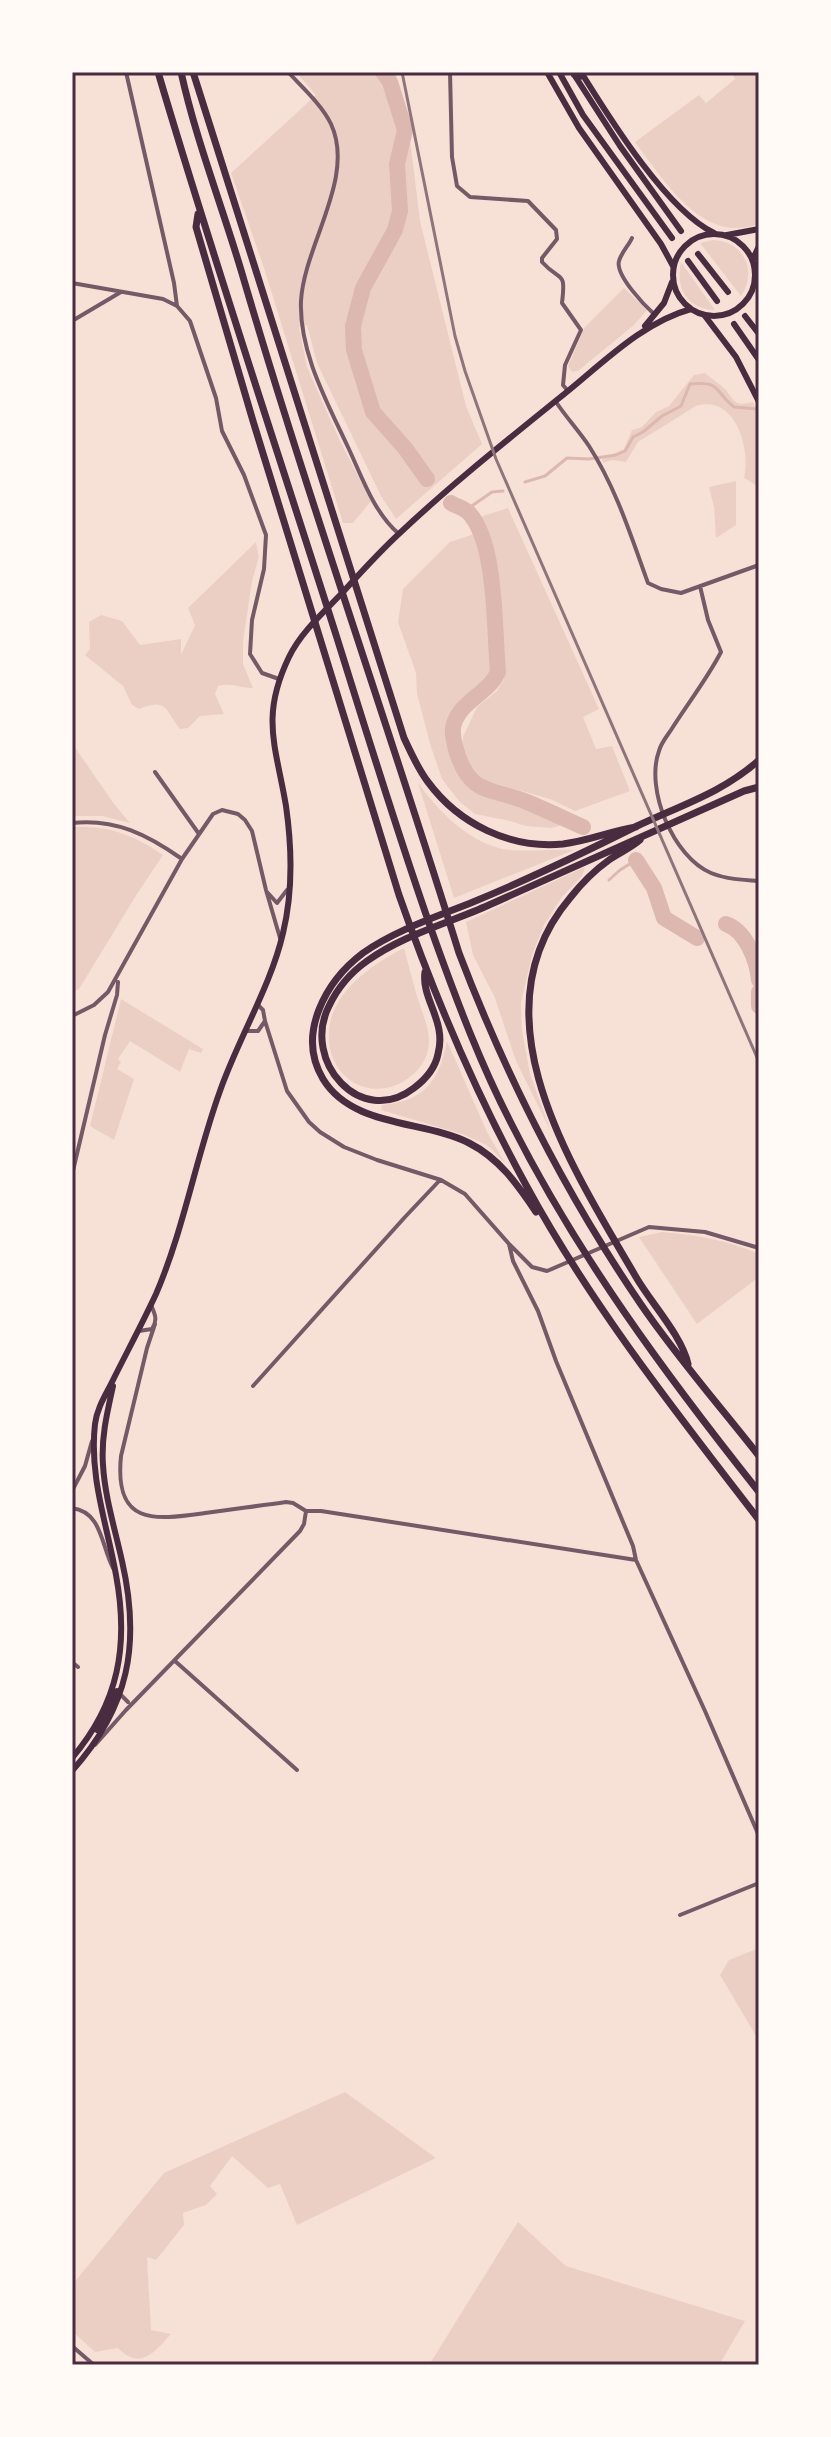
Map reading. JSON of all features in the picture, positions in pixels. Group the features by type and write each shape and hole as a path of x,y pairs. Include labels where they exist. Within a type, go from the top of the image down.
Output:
{"highway":[{"path":"158,72 198,207 415,884 466,1025 510,1122 597,1272 634,1329 759,1492"},
{"path":"181,72 204,161 231,238 309,492 459,953 484,1017 537,1132 578,1206 641,1305 759,1456"},
{"path":"193,72 404,738 420,770 451,808 481,829 499,837 535,844 568,844 636,827"},
{"path":"198,207 196,227 399,895 425,971 456,1044 503,1143 580,1275 698,1443 759,1520"},
{"path":"425,971 424,981 440,1028 440,1050 430,1073 409,1092 385,1100 355,1094 345,1088 325,1060 321,1028 326,1011 344,980 367,961 394,944 674,810 739,776 759,760"},
{"path":"580,1275 573,1271 506,1170 486,1154 455,1138 358,1109 337,1094 324,1080 312,1045 313,1028 323,1000 339,975 362,954 389,936 484,902 759,787"},
{"path":"644,837 608,861 577,890 556,916 535,963 528,1013 530,1046 554,1121 580,1180 638,1281 685,1350 690,1370"}],"main road":[{"path":"547,72 579,128 674,263"},
{"path":"559,72 583,115 672,238"},
{"path":"573,73 584,77 604,109 671,198 690,219 714,233"},
{"path":"573,73 681,231"},
{"path":"635,337 664,303 672,282 674,263 687,243 702,235 725,235 759,229"},
{"path":"705,316 716,316 739,308 753,290 757,271 753,259 740,244 725,235"},
{"path":"753,259 759,246"},
{"path":"698,254 728,292"},
{"path":"688,261 717,301"},
{"path":"672,282 680,300 705,316 736,357 759,402"},
{"path":"87,1740 111,1696 117,1675 122,1627 116,1573 93,1466 98,1411 141,1331 174,1243 215,1105 281,942 290,885 286,808 275,758 272,711 289,657 304,633 364,569 472,469 635,337 665,317 691,309"},
{"path":"745,316 759,334"},
{"path":"734,324 759,360"},
{"path":"72,1771 91,1749 115,1703 130,1651 131,1615 103,1465 103,1431 116,1375"},
{"path":"72,1758 99,1728 115,1703 119,1683 117,1675"}],"street":[{"path":"126,72 177,306"},
{"path":"288,72 330,123 337,144 332,198 303,277 302,323 311,364 367,488 388,523 399,534"},
{"path":"450,72 452,157 457,186 470,197 528,201 556,230 557,239 542,262 563,280 562,303 581,330 565,365 563,385 568,391"},
{"path":"632,238 619,261 619,268 638,298 656,315"},
{"path":"72,283 163,299 185,312 196,333 216,398 222,431 244,475 266,535 264,569 252,620 250,654 262,673 280,679"},
{"path":"72,321 123,291"},
{"path":"556,402 593,453 629,527 648,583 681,593 759,565"},
{"path":"700,586 708,620 721,652 659,750 655,774 658,801 680,847 690,859 709,872 734,880 759,881"},
{"path":"155,772 199,834"},
{"path":"72,1016 103,998 117,979 182,859 213,814 222,810 238,814 245,820 256,844 281,942"},
{"path":"72,823 97,822 123,826 139,832 182,859"},
{"path":"272,911 290,885"},
{"path":"266,890 287,913"},
{"path":"272,911 287,913"},
{"path":"72,1175 117,995 117,979"},
{"path":"256,1003 263,1010 287,1091 309,1122 344,1147 441,1180 465,1194 509,1244 538,1271 547,1271 639,1230 661,1227 705,1232 759,1248"},
{"path":"258,1031 265,1021"},
{"path":"245,1030 258,1031 269,1038"},
{"path":"253,1386 441,1180"},
{"path":"509,1244 633,1546 636,1560 759,1836"},
{"path":"151,1304 155,1324 119,1470 122,1488 138,1512 164,1518 286,1502 306,1511 414,1524 636,1560"},
{"path":"147,1348 141,1331 155,1324"},
{"path":"72,1491 85,1466 94,1435"},
{"path":"72,1508 87,1513 97,1525 116,1573"},
{"path":"91,1749 300,1531 306,1511"},
{"path":"175,1661 297,1770"},
{"path":"72,1662 78,1667"},
{"path":"126,1710 119,1713 115,1703 139,1697"},
{"path":"126,1710 128,1702"},
{"path":"680,1915 759,1883"},
{"path":"72,2346 94,2365"}],"shaded area":[{"path":"296,72 394,72 411,147 420,221 466,406 482,444 396,519 381,496 317,363 307,325 299,327 307,367 371,501 353,523 343,523 264,268 231,173 316,95"},
{"path":"737,72 759,72 759,224 738,228 720,225 686,205 635,142 699,95 706,103 735,79 733,75"},
{"path":"713,240 733,246 745,259 748,277 741,296 700,243"},
{"path":"681,262 715,310 697,305 685,295 680,281"},
{"path":"624,288 647,310 634,325 578,371 572,372 568,366 585,327"},
{"path":"705,373 736,402 753,402 759,421 759,487 744,478 745,452 737,426 721,408 710,404 696,406 638,442 626,462 612,460 603,463 602,459 624,449 632,430 642,427 656,412 669,406 694,375"},
{"path":"736,481 736,525 716,538 709,487"},
{"path":"508,508 599,709 583,717 596,749 612,746 630,791 575,811 550,799 487,781 476,774 462,756 463,737 477,707 497,691 504,679 500,608 488,538 480,517"},
{"path":"474,534 484,552 491,674 463,701 448,730 458,771 473,790 525,805 566,824 551,828 526,826 475,814 459,801 442,779 431,747 417,694 416,673 398,622 403,589 450,542"},
{"path":"256,542 259,557 252,581 243,642 243,664 253,688 218,686 215,694 224,714 200,716 188,728 180,729 161,705 139,709 132,705 123,686 85,655 90,649 89,622 101,615 122,621 140,645 181,639 181,655 195,625 188,608"},
{"path":"72,743 130,823 102,816 72,816"},
{"path":"418,783 453,822 487,844 514,850 574,850 454,898"},
{"path":"72,827 120,833 163,855 79,989 72,993"},
{"path":"585,867 582,876 562,897 544,925 532,955 521,1003 522,1030 530,1074 551,1132 516,1061 495,998 473,955 466,922"},
{"path":"404,948 427,1029 427,1054 414,1074 404,1081 375,1089 362,1086 350,1080 334,1059 329,1045 332,1016 356,980"},
{"path":"121,999 203,1049 201,1053 189,1049 180,1072 130,1041 118,1059 121,1062 117,1069 134,1079 114,1140 90,1126"},
{"path":"447,1041 487,1132 505,1163 487,1145 462,1134 381,1110 382,1105 409,1099 428,1086 440,1067"},
{"path":"662,1232 712,1239 759,1254 759,1277 697,1324 639,1237"},
{"path":"759,1948 759,2041 720,1975 729,1960"},
{"path":"345,2092 436,2158 297,2225 280,2184 268,2188 232,2156 210,2186 217,2194 206,2205 183,2213 184,2225 156,2260 147,2257 151,2330 171,2334 165,2341 147,2356 133,2358 118,2348 95,2352 72,2331 72,2285 164,2173"},
{"path":"518,2222 566,2266 745,2321 719,2365 429,2365"}],"waterway":[{"path":"383,72 390,82 405,130 397,164 400,211 395,230 363,288 353,326 354,350 373,412 427,479"},
{"path":"525,482 545,476 567,458 589,459 625,451 633,437 681,406 690,384 708,384 734,407 757,409"},
{"path":"466,510 492,492 503,491"},
{"path":"451,503 468,512 484,543 492,587 498,672 494,680 460,711 453,728 457,753 469,777 484,788 527,802 583,827"},
{"path":"609,880 636,860"},
{"path":"636,860 654,888 664,918 697,938"},
{"path":"726,924 745,940 756,964 759,980"},
{"path":"759,992 759,1006"}],"railway":[{"path":"402,72 455,336 496,459 759,1062"}]}
